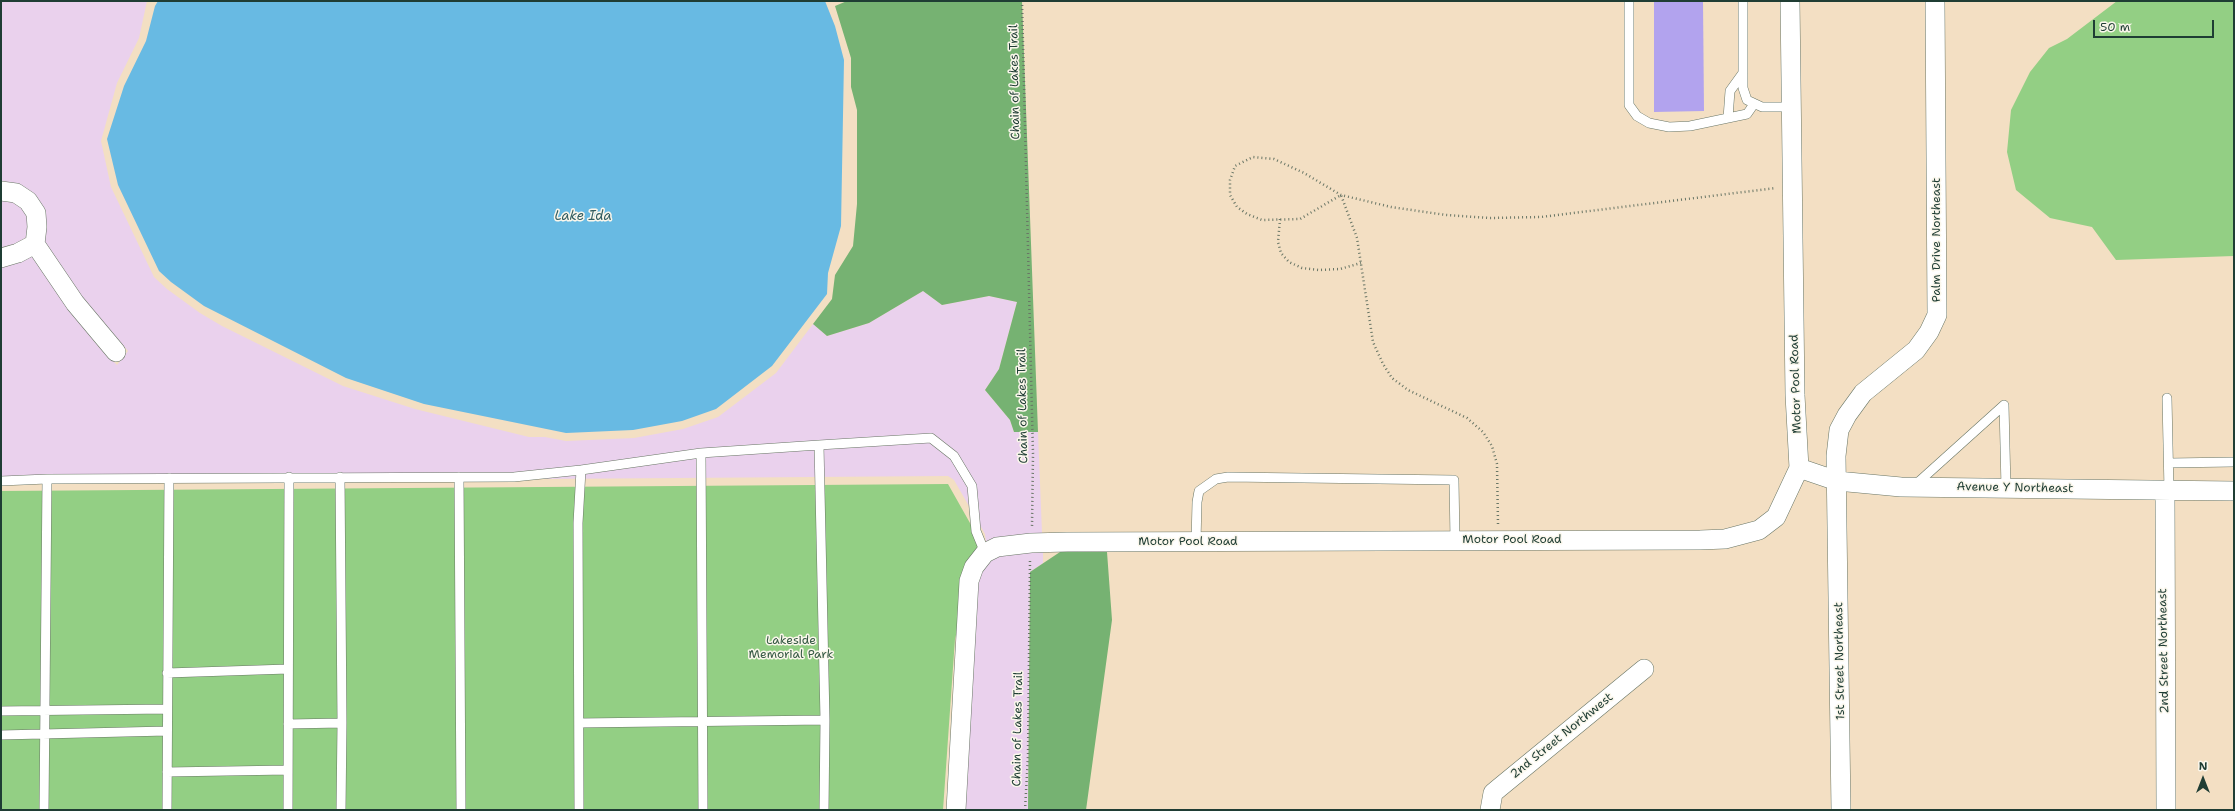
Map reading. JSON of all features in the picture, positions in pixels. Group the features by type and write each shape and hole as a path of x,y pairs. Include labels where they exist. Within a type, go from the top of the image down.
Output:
{"street":[{"name":"Motor Pool Road","path":"985,553 997,547 1030,543 1700,540 1738,536 1758,530 1776,518 1799,468 1795,395 1790,1"},
{"name":"Palm Drive Northeast","path":"1838,512 1836,456 1839,430 1846,415 1863,393 1916,350 1929,332 1937,315 1935,1"},
{"path":"1,191 16,193 28,201 36,213 37,227 35,244 75,303 116,352"},
{"path":"1,258 18,253 35,244"},
{"name":"Avenue Y Northeast","path":"1799,468 1838,481 1913,487 2234,491"},
{"name":"2nd Street Northeast","path":"2166,810 2167,491"},
{"name":"1st Street Northeast","path":"1838,512 1842,810"},
{"path":"956,810 969,581 974,568 985,553"},
{"name":"2nd Street Northwest","path":"1490,810 1493,793 1498,788 1644,669"}],"lane":[{"path":"1629,1 1629,105 1637,116 1649,123 1669,127 1690,126 1747,114 1754,104"},
{"path":"1742,1 1743,88 1747,100 1754,104 1792,107"},
{"path":"1728,118 1730,90 1743,73"},
{"path":"2167,398 2169,463 2167,491"},
{"path":"1913,487 2004,405 2006,488"},
{"path":"1,481 47,479 289,477 514,477 581,470 701,453 931,438 954,456 972,486 976,531 985,553"},
{"path":"819,445 825,720 824,810"},
{"path":"701,453 703,810"},
{"path":"2169,463 2234,462"},
{"path":"579,810 580,723 578,523 581,470"},
{"path":"288,810 289,477"},
{"path":"340,477 342,723 341,810"},
{"path":"459,477 461,810"},
{"path":"1196,542 1197,502 1199,491 1216,479 1228,477 1454,480 1455,541"},
{"path":"167,810 167,673 170,478"},
{"path":"44,810 47,479"},
{"path":"167,673 288,669"},
{"path":"1,711 167,709"},
{"path":"580,723 703,723 825,720"},
{"path":"288,724 342,723"},
{"path":"1,735 167,732"},
{"path":"167,772 288,770"}],"path":[{"name":"Chain of Lakes Trail","path":"1022,1 1034,498 1030,543 1028,756 1025,810"},
{"path":"1341,195 1300,219 1262,220 1247,214 1237,207 1230,195 1230,180 1235,166 1253,157 1274,159 1304,173 1341,195 1391,207 1438,214 1498,218 1542,217 1793,186"},
{"path":"1341,195 1357,238 1373,342 1392,378 1408,390 1467,418 1483,432 1492,446 1497,464 1499,483 1498,541"},
{"path":"1280,219 1278,242 1282,253 1289,262 1302,268 1319,270 1340,269 1361,263"}],"shaded area":[{"path":"1,1 147,1 139,38 117,83 101,141 111,187 154,277 167,289 200,313 222,326 343,386 415,409 529,437 545,437 566,441 634,438 683,429 718,417 776,373 813,324 827,336 869,323 923,291 942,305 989,296 1017,302 999,369 985,390 1010,420 1014,432 1038,432 1042,533 996,538 986,542 985,534 954,480 948,476 1,483 1,267 20,262 32,256 69,309 99,347 117,365 128,351 81,297 44,241 18,184 1,181"},
{"path":"1,200 13,202 23,208 28,217 27,237 15,244 1,248"},
{"path":"1043,552 1043,563 1030,572 1028,810 965,810 977,583 981,573 990,561 999,556"}],"green space":[{"path":"847,1 1022,1 1038,432 1014,432 1010,420 985,390 999,369 1017,302 989,296 942,305 923,291 869,323 827,336 813,324 832,299 835,275 853,246 857,204 857,110 851,87 851,58 835,6"},
{"path":"2117,1 2234,1 2234,256 2116,260 2092,227 2050,218 2016,190 2007,152 2011,110 2030,72 2049,48 2067,39"},
{"name":"Lakeside Memorial Park","path":"948,484 979,539 955,639 943,810 1,810 1,491"},
{"path":"1060,552 1107,552 1112,620 1086,810 1028,810 1030,572"}],"water":[{"name":"Lake Ida","path":"158,1 825,1 835,26 844,60 841,226 828,273 827,294 772,366 716,409 682,421 633,430 566,433 424,404 346,378 204,306 171,282 159,271 118,185 107,139 124,86 146,41 155,6"}],"building":[{"path":"1654,1 1703,1 1704,111 1654,112"}]}
